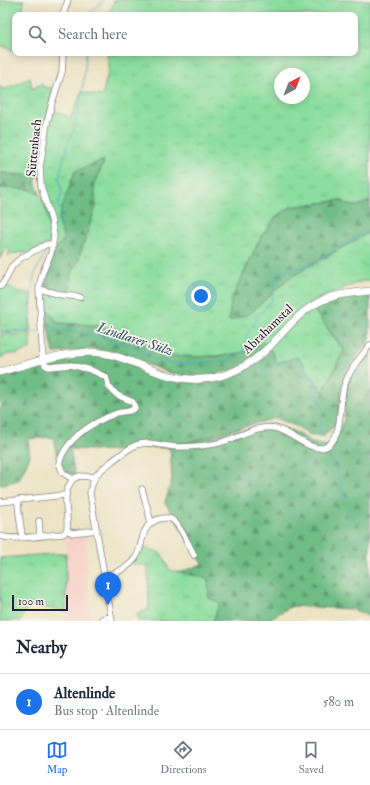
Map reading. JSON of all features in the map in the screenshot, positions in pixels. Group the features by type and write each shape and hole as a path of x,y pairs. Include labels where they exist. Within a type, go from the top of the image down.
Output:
{"main road":[{"name":"Abrahamstal","path":"0,372 43,360 80,353 97,352 124,358 161,374 173,377 197,379 221,376 243,367 255,359 305,310 317,302 345,294 370,291"}],"street":[{"path":"63,12 68,0"},
{"name":"Süttenbach","path":"43,360 39,289 42,274 53,245 53,226 41,186 40,167 50,109 62,72 63,56"},
{"path":"1,286 12,266 21,258 47,244 53,245"},
{"path":"39,289 62,295 80,297"},
{"path":"100,621 102,619 111,619 90,493 94,477 123,452 137,445 150,444 179,447 216,444 261,428 276,428 312,447 323,448 330,444 336,435 344,386 353,366 370,345"},
{"path":"43,360 45,365 49,367 71,365 91,370 106,377 111,390 117,395 130,400 134,405 133,410 120,412 111,416 82,432 72,440 62,455 59,463 63,473 73,479"},
{"path":"0,536 6,538 63,534 67,530 68,522 65,495 68,486 73,479 79,476 94,477"},
{"path":"142,489 151,522"},
{"path":"0,502 65,495"},
{"path":"18,500 22,537"},
{"path":"104,576 123,569 130,564 137,556 144,532 151,522 163,518 172,519 175,522 194,555"},
{"path":"39,521 40,536"},
{"path":"67,530 72,533 97,530"}],"shaded area":[{"path":"86,533 88,595 91,621 67,621 66,535"}],"green space":[{"path":"0,0 24,0 22,12 12,12 12,50 0,45"},
{"path":"115,0 370,0 370,201 355,206 349,205 341,200 291,207 276,217 260,239 247,266 249,314 289,278 370,232 370,281 362,281 308,303 344,350 323,392 298,357 277,363 271,350 222,356 192,357 163,355 135,340 95,325 58,323 42,302 43,277 53,247 41,175 51,109 71,118 81,92 102,96 109,68 107,56 358,56 358,12 109,12","holes":["104,161 94,187 96,206 77,263 70,277 71,293 53,253 64,239"]},
{"path":"30,78 32,89 42,83 42,86 54,89 44,132 38,176 0,173 0,86 3,90"},
{"path":"104,160 94,187 96,206 77,263 70,277 71,293 46,288 53,253 64,239 58,220 75,171"},
{"path":"0,173 38,176 36,182 40,194 28,189 0,188"},
{"path":"0,188 28,189 40,194 48,218 50,243 28,253 21,252 8,256 10,250 6,247 0,259"},
{"path":"341,200 352,206 361,205 370,201 370,232 289,278 249,314 229,321 231,300 260,239 276,217 291,207"},
{"path":"6,285 25,294 27,292 32,296 30,331 6,331 0,333 0,287"},
{"path":"370,294 370,340 345,371 337,424 323,436 312,436 298,427 276,418 178,445 270,424 293,431 316,444 333,445 344,420 346,387 356,366 370,350 370,617 352,609 292,606 265,621 213,621 220,603 209,598 208,579 181,572 202,564 165,502 172,480 170,448 134,447 130,445 120,451 70,449 75,475 67,473 57,457 53,437 28,439 30,456 19,480 0,485 0,376 76,357 97,355 119,359 170,379 196,383 224,380 250,368 271,350 277,363 298,357 323,392 344,350 314,310 341,299"},
{"path":"42,302 58,323 95,325 135,340 163,355 192,357 222,356 249,351 264,341 267,345 246,363 232,370 213,375 191,376 173,374 112,351 92,349 54,353"},
{"path":"31,333 30,349 17,354 8,354 0,358 0,336 7,334"},
{"path":"142,547 160,553 169,570 208,578 209,598 220,603 213,621 138,621 137,614 149,609 148,566 132,564"},
{"path":"66,553 66,611 27,605 21,621 0,621 0,558"}],"waterway":[{"path":"91,12 104,0"},
{"path":"58,229 61,217 58,205 62,192 59,178 64,156 67,152 67,146 79,110 84,81 86,56"},
{"name":"Lindlarer Sülz","path":"45,331 71,331 97,336 135,347 164,362 181,364 226,361 243,352 247,335 253,324 272,299 277,274 312,264 359,235 370,231"},
{"path":"29,331 31,293 35,273 48,248"},
{"path":"252,325 271,335"},
{"name":"Lindlarer Sülz","path":"0,336 6,331 39,332"},
{"path":"294,355 304,363 313,378 321,408"},
{"path":"323,417 320,432 326,440"},
{"path":"330,451 329,455 339,476 339,481 345,498"},
{"path":"347,506 352,516 352,521"}],"place":[{"name":"Altenlinde","path":"108,605"}]}
